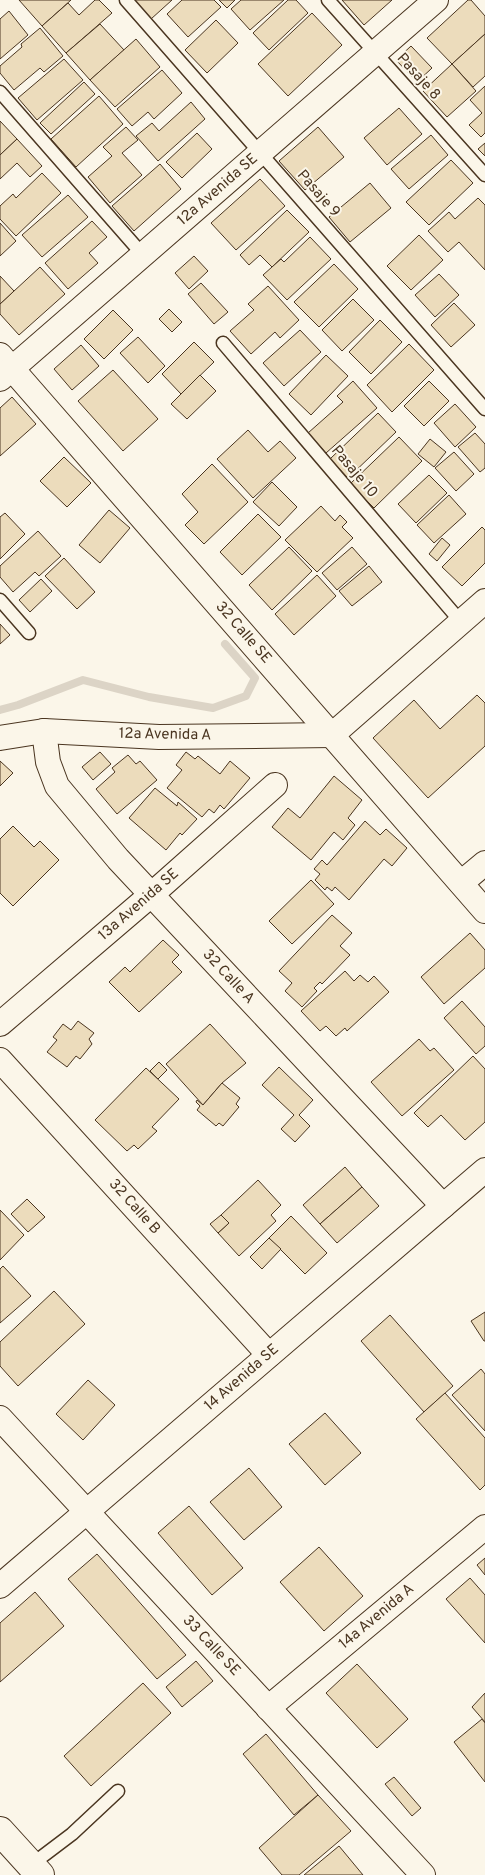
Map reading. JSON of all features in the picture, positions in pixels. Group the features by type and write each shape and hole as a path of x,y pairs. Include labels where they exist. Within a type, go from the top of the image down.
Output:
{"main road":[{"path":"0,1831 36,1870"}],"street":[{"name":"12a Avenida SE","path":"4,368 143,255 436,0"},
{"name":"32 Calle SE","path":"4,368 332,734 485,911"},
{"path":"332,734 485,601"},
{"name":"12a Avenida A","path":"0,738 44,731 159,737 332,734"},
{"name":"32 Calle A","path":"44,731 48,762 56,786 151,895 442,1206"},
{"name":"13a Avenida SE","path":"0,1024 151,895 275,785"},
{"path":"461,883 485,863"},
{"name":"32 Calle B","path":"0,1060 269,1355"},
{"name":"14 Avenida SE","path":"0,1586 485,1170"},
{"name":"33 Calle SE","path":"0,1418 422,1875"},
{"name":"14a Avenida A","path":"268,1708 485,1527"}],"lane":[{"name":"Pasaje 9","path":"126,0 485,409"},
{"name":"Pasaje 8","path":"328,0 485,175"},
{"path":"0,92 143,255"},
{"name":"Pasaje 10","path":"223,343 461,622"},
{"path":"0,600 29,633"},
{"path":"36,1870 118,1791"}],"building":[{"path":"19,0 71,0 42,26"},
{"path":"95,0 99,0 112,13 66,53 42,26 68,3 79,15"},
{"path":"134,0 172,0 151,19"},
{"path":"182,0 214,0 221,7 188,37 167,14"},
{"path":"219,0 235,0 227,8"},
{"path":"241,0 284,0 250,30 231,9"},
{"path":"288,0 296,0 308,13 269,50 253,33"},
{"path":"342,0 392,0 364,25"},
{"path":"468,0 471,0 485,16 485,34 452,64 427,38"},
{"path":"9,11 28,35 0,59 0,19"},
{"path":"312,13 342,45 288,96 258,64"},
{"path":"216,20 238,43 207,73 185,50"},
{"path":"100,24 124,50 90,80 66,53"},
{"path":"40,28 63,56 44,72 40,68 14,90 0,73 0,66"},
{"path":"485,34 485,76 473,87 452,64"},
{"path":"136,39 160,67 115,107 90,80"},
{"path":"411,46 432,68 417,82 396,60"},
{"path":"64,59 83,80 37,120 18,98"},
{"path":"452,64 476,91 447,117 423,91"},
{"path":"162,70 182,93 154,119 148,112 132,126 117,109"},
{"path":"84,82 95,94 51,134 40,123"},
{"path":"485,86 485,133 481,137 469,125 482,113 470,100"},
{"path":"99,96 123,124 76,167 51,139"},
{"path":"191,102 205,119 158,161 136,136 152,123 159,131"},
{"path":"399,108 422,134 387,165 364,138"},
{"path":"0,121 17,139 0,155"},
{"path":"126,127 138,140 122,153 142,175 110,203 88,177 112,156 103,147"},
{"path":"318,127 344,157 305,190 279,161"},
{"path":"197,133 212,149 182,178 166,162"},
{"path":"431,135 448,155 409,189 391,169"},
{"path":"17,139 42,166 30,177 17,163 0,179 0,155"},
{"path":"485,143 485,156 478,149"},
{"path":"451,160 473,183 429,225 406,202"},
{"path":"160,164 181,189 134,231 112,206"},
{"path":"42,173 61,193 16,236 0,219 0,206 13,194 16,198"},
{"path":"260,179 285,206 236,250 211,223"},
{"path":"370,183 391,208 350,242 329,217"},
{"path":"68,195 88,217 42,257 22,235"},
{"path":"478,198 485,205 485,270 459,242 448,252 428,231 449,212 455,219"},
{"path":"287,210 309,232 272,267 260,255 249,265 240,255"},
{"path":"92,221 107,237 89,253 98,263 68,289 45,263"},
{"path":"0,223 16,241 0,256"},
{"path":"419,235 443,260 411,290 387,266"},
{"path":"310,237 331,259 287,300 263,275 281,259 284,262"},
{"path":"194,256 208,271 189,289 175,273"},
{"path":"334,264 358,289 319,327 294,302"},
{"path":"40,267 65,294 19,335 0,314 0,304"},
{"path":"439,274 459,295 435,317 415,295"},
{"path":"0,276 14,291 0,304"},
{"path":"201,283 228,312 214,324 188,294"},
{"path":"268,286 299,320 280,338 275,332 251,354 230,331 254,310 248,304"},
{"path":"353,299 374,320 342,351 322,330"},
{"path":"454,303 475,325 451,347 431,325"},
{"path":"169,309 182,322 172,332 159,319"},
{"path":"113,310 133,330 104,359 84,339"},
{"path":"380,320 402,342 371,374 349,352"},
{"path":"300,330 321,352 284,386 263,363"},
{"path":"138,337 165,366 148,383 120,353"},
{"path":"194,342 214,362 181,394 162,374"},
{"path":"409,344 434,370 392,412 367,385"},
{"path":"81,345 99,366 72,390 54,369"},
{"path":"326,355 348,376 311,415 289,394"},
{"path":"113,370 158,419 123,451 78,401"},
{"path":"200,375 216,391 187,419 171,404"},
{"path":"353,381 377,408 326,453 308,433 343,402 337,396"},
{"path":"429,381 449,401 424,426 404,406"},
{"path":"12,397 36,424 0,456 0,408"},
{"path":"455,404 476,427 455,447 434,423"},
{"path":"378,413 396,432 348,478 330,459"},
{"path":"248,430 268,452 280,441 296,458 253,498 217,459"},
{"path":"475,433 485,444 485,468 480,472 458,447"},
{"path":"399,437 422,461 374,508 350,484"},
{"path":"430,439 446,452 434,467 418,454"},
{"path":"454,452 474,474 456,491 435,468"},
{"path":"64,457 91,483 67,507 40,481"},
{"path":"212,464 248,502 204,544 185,525 198,512 182,494"},
{"path":"429,475 447,493 416,523 398,504"},
{"path":"272,482 297,507 279,526 253,502"},
{"path":"449,495 466,514 434,543 417,525"},
{"path":"321,506 335,521 340,515 347,522 342,527 353,538 317,572 285,540"},
{"path":"109,510 130,528 100,563 79,545"},
{"path":"5,513 25,534 0,559 0,517"},
{"path":"258,514 281,537 242,575 220,552"},
{"path":"482,527 485,530 485,563 462,586 442,567"},
{"path":"38,531 61,556 39,576 35,572 13,592 0,577 0,566"},
{"path":"442,538 450,545 437,561 429,554"},
{"path":"289,547 312,571 272,610 249,585"},
{"path":"352,547 367,564 337,590 322,573"},
{"path":"64,558 95,592 77,609 45,576"},
{"path":"369,566 382,582 352,606 339,591"},
{"path":"317,575 336,596 294,635 275,614"},
{"path":"41,579 52,591 30,612 19,600"},
{"path":"0,624 10,635 0,644"},
{"path":"477,695 485,703 485,746 428,798 373,738 414,700 440,729"},
{"path":"100,752 111,764 93,780 82,767"},
{"path":"186,752 195,759 198,756 220,774 230,761 250,778 224,809 220,805 214,813 209,809 202,817 167,788 182,770 176,765"},
{"path":"128,755 136,764 140,761 157,780 117,814 96,789 115,772 112,768"},
{"path":"0,761 13,773 0,786"},
{"path":"334,776 362,800 348,818 355,825 343,840 334,832 311,860 272,827 288,808 300,818"},
{"path":"155,788 177,806 178,802 197,819 182,835 180,833 166,850 129,818"},
{"path":"365,821 380,835 386,829 407,848 392,866 384,859 349,900 335,887 332,891 327,887 325,890 315,880 320,874 314,869 322,860 327,865"},
{"path":"13,826 34,847 40,841 59,860 13,906 0,893 0,839"},
{"path":"311,880 334,904 292,944 269,921"},
{"path":"332,915 352,933 340,946 350,955 322,984 320,982 314,988 317,991 302,1007 285,991 292,983 279,971"},
{"path":"470,933 485,950 485,968 444,1004 421,977"},
{"path":"163,940 179,955 172,962 182,972 139,1012 109,982 125,967 130,972"},
{"path":"345,971 354,981 360,975 368,982 374,976 389,992 347,1031 345,1028 336,1036 326,1026 320,1031 301,1011"},
{"path":"462,1001 485,1027 485,1046 476,1054 444,1018"},
{"path":"78,1021 94,1033 89,1039 92,1044 80,1059 76,1056 67,1067 47,1052 57,1040 53,1037 63,1024 71,1030"},
{"path":"210,1024 246,1063 222,1083 203,1105 166,1064"},
{"path":"419,1039 430,1051 434,1048 454,1070 402,1116 371,1082"},
{"path":"473,1056 485,1069 485,1122 465,1140 441,1115 428,1127 414,1113"},
{"path":"159,1062 167,1070 158,1079 150,1071"},
{"path":"279,1067 313,1100 299,1115 310,1126 295,1142 281,1129 294,1115 262,1085"},
{"path":"146,1068 179,1099 152,1127 157,1131 138,1149 134,1145 127,1151 95,1120"},
{"path":"222,1083 240,1098 236,1104 239,1107 223,1126 219,1123 216,1126 197,1110 200,1106 196,1102 197,1100 203,1105"},
{"path":"345,1167 362,1187 320,1224 303,1205"},
{"path":"258,1180 281,1205 271,1215 276,1221 239,1256 218,1233 229,1223 221,1215"},
{"path":"362,1187 379,1206 337,1243 320,1224"},
{"path":"27,1199 45,1217 28,1232 11,1214"},
{"path":"0,1210 24,1235 0,1260"},
{"path":"221,1215 229,1223 218,1233 210,1224"},
{"path":"291,1216 327,1253 305,1274 269,1238"},
{"path":"269,1238 281,1249 262,1269 250,1257"},
{"path":"3,1266 31,1296 0,1323 0,1269"},
{"path":"54,1291 85,1324 18,1386 0,1366 0,1342"},
{"path":"485,1312 485,1341 484,1341 471,1321"},
{"path":"390,1315 453,1386 424,1412 361,1341"},
{"path":"481,1369 485,1374 485,1431 452,1395"},
{"path":"88,1380 115,1405 83,1440 56,1414"},
{"path":"445,1393 485,1438 485,1485 480,1490 416,1419"},
{"path":"325,1413 361,1453 325,1485 289,1444"},
{"path":"249,1468 282,1507 244,1540 210,1502"},
{"path":"189,1506 243,1568 212,1595 158,1533"},
{"path":"319,1547 363,1596 324,1631 280,1582"},
{"path":"97,1554 186,1655 157,1679 68,1579"},
{"path":"485,1558 485,1575 477,1565"},
{"path":"470,1578 485,1595 485,1643 446,1599"},
{"path":"35,1592 64,1626 0,1682 0,1623"},
{"path":"196,1661 213,1681 182,1707 166,1687"},
{"path":"357,1664 408,1719 377,1748 326,1693"},
{"path":"143,1683 171,1713 91,1786 64,1756"},
{"path":"485,1693 485,1722 472,1707"},
{"path":"482,1719 485,1723 485,1782 454,1742"},
{"path":"266,1734 318,1795 294,1815 243,1754"},
{"path":"394,1777 421,1808 412,1816 385,1784"},
{"path":"318,1795 351,1831 299,1875 282,1875 259,1848"},
{"path":"339,1846 363,1875 304,1875"}],"waterway":[{"path":"0,710 83,680 149,697 213,708 246,696 255,678 225,644"}]}
